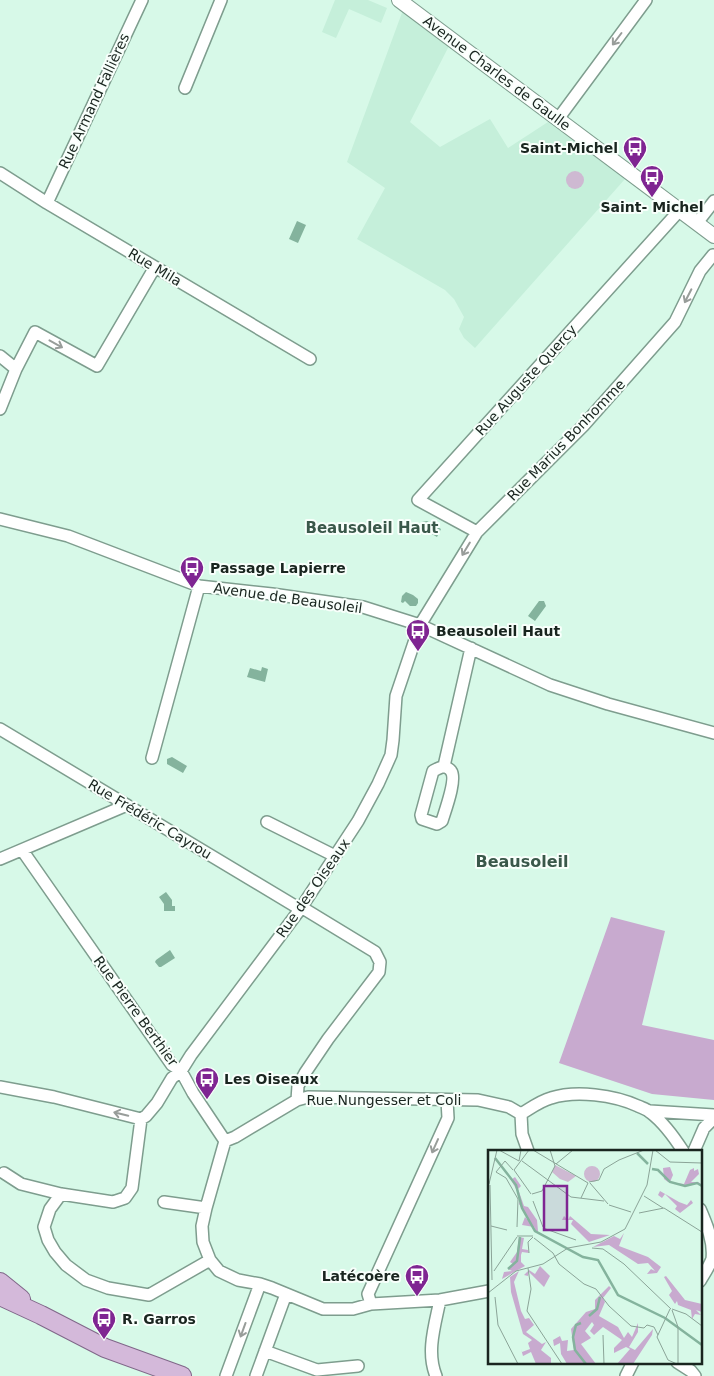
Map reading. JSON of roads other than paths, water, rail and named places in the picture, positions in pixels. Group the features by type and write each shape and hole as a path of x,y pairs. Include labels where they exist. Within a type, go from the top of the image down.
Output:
{"main road":[{"path":"0,1282 41,1315"},
{"path":"0,1296 106,1348 182,1376"}],"street":[{"name":"Rue Armand Fallières","path":"47,202 142,0"},
{"path":"185,88 221,0"},
{"name":"Avenue Charles de Gaulle","path":"399,0 714,236"},
{"path":"558,119 646,0"},
{"name":"Rue Mila","path":"0,173 310,359"},
{"path":"697,223 714,200"},
{"name":"Rue Auguste Quercy","path":"477,532 418,500 679,210"},
{"name":"Rue Marius Bonhomme","path":"420,625 477,532 583,426 675,322 700,271 714,255"},
{"path":"0,409 16,369 35,332 97,366 155,267"},
{"path":"0,356 16,369"},
{"name":"Avenue de Beausoleil","path":"0,521 68,536 199,586 363,607 420,625 550,685 608,704 714,734"},
{"path":"152,758 199,586"},
{"name":"Rue des Oiseaux","path":"141,1119 157,1103 172,1078 180,1071 301,908 358,821 378,784 390,755 394,740 396,696 420,625"},
{"path":"444,766 471,648"},
{"name":"Rue Frédéric Cayrou","path":"0,729 374,952 380,962 378,972 305,1073 298,1086 297,1100"},
{"path":"444,766 450,770 454,780 442,821 437,824 422,819 421,815 433,771 444,766"},
{"path":"0,860 127,805"},
{"path":"267,822 335,856"},
{"name":"Rue Pierre Berthier","path":"22,850 172,1065 180,1071 225,1141"},
{"path":"0,1087 54,1097 141,1119 132,1188 125,1198 113,1202 61,1194 20,1184 4,1172"},
{"path":"528,1150 522,1134 521,1114 542,1101 554,1097 580,1094 605,1096 625,1100 650,1111 714,1116"},
{"name":"Rue Nungesser et Coli","path":"225,1141 297,1100 308,1097 478,1100 509,1107 521,1114"},
{"path":"371,1304 368,1294 448,1118 447,1100"},
{"path":"650,1111 668,1130 682,1150"},
{"path":"694,1150 704,1128 714,1116"},
{"path":"225,1141 202,1226 203,1242 210,1260 219,1271 238,1280 260,1284 323,1309 353,1309 371,1304 440,1300 488,1291"},
{"path":"61,1194 50,1209 44,1227 48,1240 55,1252 66,1265 86,1280 108,1288 149,1295 210,1260"},
{"path":"164,1202 206,1208"},
{"path":"702,1277 711,1261 714,1250 709,1218"},
{"path":"226,1376 260,1284"},
{"path":"256,1376 286,1294"},
{"path":"436,1376 431,1355 440,1300"},
{"path":"265,1351 317,1370 358,1366"},
{"path":"626,1376 632,1364"},
{"path":"680,1364 695,1376"}],"place":[{"name":"Saint-Michel","path":"635,169"},
{"name":"Saint- Michel","path":"652,198"},
{"name":"Passage Lapierre","path":"192,589"},
{"name":"Beausoleil Haut","path":"418,652"},
{"name":"Les Oiseaux","path":"207,1100"},
{"name":"Latécoère","path":"417,1297"},
{"name":"R. Garros","path":"104,1340"}],"district":[{"name":"Beausoleil Haut","path":"372,528"},
{"name":"Beausoleil","path":"522,861"}]}
